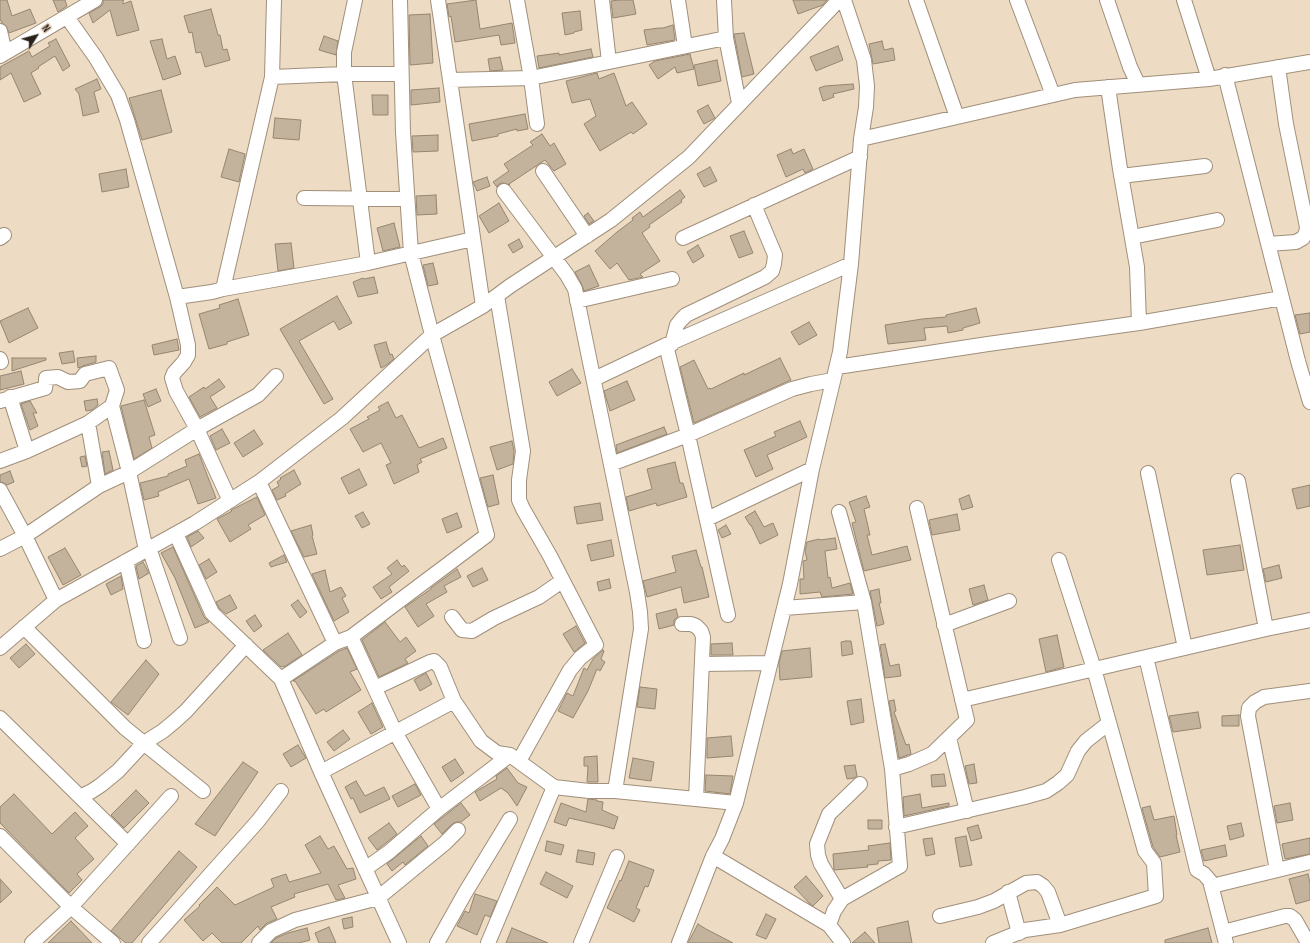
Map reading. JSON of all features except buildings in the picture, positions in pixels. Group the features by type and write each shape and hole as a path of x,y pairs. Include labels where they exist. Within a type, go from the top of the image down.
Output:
{"street":[{"path":"0,31 3,55 95,0"},
{"path":"223,289 272,77 274,0"},
{"path":"355,0 344,52 344,74 368,263"},
{"path":"281,679 335,643 350,637 487,535 411,253 403,132 400,0"},
{"path":"438,0 483,306"},
{"path":"517,0 531,78 537,124"},
{"path":"602,0 609,62"},
{"path":"678,0 685,46"},
{"path":"724,0 726,38 739,103"},
{"path":"0,648 56,600 176,534 259,482 342,418 432,335 483,306 611,220 689,157 839,0"},
{"path":"679,943 713,856 722,839 736,803 790,584 812,469 840,352 851,264 861,139 866,107 864,60 844,0"},
{"path":"916,0 957,117"},
{"path":"1017,0 1053,95"},
{"path":"1107,0 1130,67 1138,84"},
{"path":"1184,0 1209,78"},
{"path":"67,17 96,58 118,95 127,120 178,297 188,345 188,355 174,373 172,378 176,391 197,429 230,501"},
{"path":"450,80 531,78 726,38"},
{"path":"861,139 1076,90 1209,78 1310,62"},
{"path":"1268,244 1296,242 1303,238 1307,227 1286,124 1278,67"},
{"path":"272,77 344,74 401,74"},
{"path":"1225,75 1298,361 1310,402"},
{"path":"1108,87 1121,176 1137,266 1139,323"},
{"path":"683,238 860,157"},
{"path":"1121,176 1206,166"},
{"path":"544,171 587,236"},
{"path":"504,191 555,258 575,289 637,592 641,629 615,791"},
{"path":"304,198 407,199"},
{"path":"728,615 669,344 677,325 686,315 765,278 772,271 775,254 754,205"},
{"path":"1132,237 1217,220"},
{"path":"178,297 368,263 473,239"},
{"path":"594,379 669,344 851,264"},
{"path":"578,300 672,279"},
{"path":"365,869 388,852 439,809 514,758 570,670 580,658 596,645 519,500 519,480 523,451 497,296"},
{"path":"611,464 688,435 792,389 811,384 835,374 988,344 1139,323 1282,298"},
{"path":"0,461 27,451 88,423 112,406 118,390 109,368 85,374 80,381 68,382 58,377 46,378 45,388 5,399 27,451"},
{"path":"0,550 26,536 99,486 129,472 197,429 258,395 276,376"},
{"path":"112,406 148,549 180,638"},
{"path":"88,423 99,486"},
{"path":"707,519 812,469"},
{"path":"1148,474 1185,648"},
{"path":"1238,481 1266,629"},
{"path":"259,482 335,643"},
{"path":"0,490 26,536 56,600"},
{"path":"892,769 909,764 932,754 967,720 944,626 918,508"},
{"path":"829,925 834,911 842,899 900,866 892,769 864,602 839,512"},
{"path":"176,534 212,613 281,679 321,772 399,943"},
{"path":"993,943 1060,925 1156,896 1154,863 1145,851 1094,669 1059,560"},
{"path":"126,561 144,641"},
{"path":"452,617 462,630 472,631 494,618 539,597 562,581"},
{"path":"944,626 1009,601"},
{"path":"784,608 864,602"},
{"path":"962,700 1310,620"},
{"path":"682,624 691,624 696,626 701,631 703,636 703,664 696,799"},
{"path":"24,627 125,728 203,791"},
{"path":"350,637 395,732 439,809"},
{"path":"80,797 92,791 118,771 144,743 163,731 186,711 246,645"},
{"path":"1146,657 1197,870 1208,878 1212,886 1225,937 1285,916 1290,916 1295,920 1307,941"},
{"path":"375,688 434,661 440,667 454,701 481,741 497,753 514,758 554,787 589,791 615,791 736,803"},
{"path":"703,664 770,663"},
{"path":"1277,870 1248,716 1249,708 1255,702 1264,697 1310,691"},
{"path":"321,772 454,701"},
{"path":"0,718 128,844"},
{"path":"896,827 1046,791 1067,775 1078,751 1086,741 1109,723"},
{"path":"949,738 967,811"},
{"path":"842,899 821,864 817,844 830,814 860,784"},
{"path":"488,943 554,787"},
{"path":"149,943 258,821 281,791"},
{"path":"32,943 71,907 171,796"},
{"path":"437,943 465,893 510,819"},
{"path":"259,943 271,931 290,922 378,898 445,843 458,830"},
{"path":"0,836 71,907 113,943"},
{"path":"713,856 829,925 842,943"},
{"path":"581,943 617,857"},
{"path":"1212,886 1310,862"},
{"path":"940,916 978,907 994,901 1026,883 1037,882 1048,892 1060,925"},
{"path":"1008,892 1024,935"}]}
